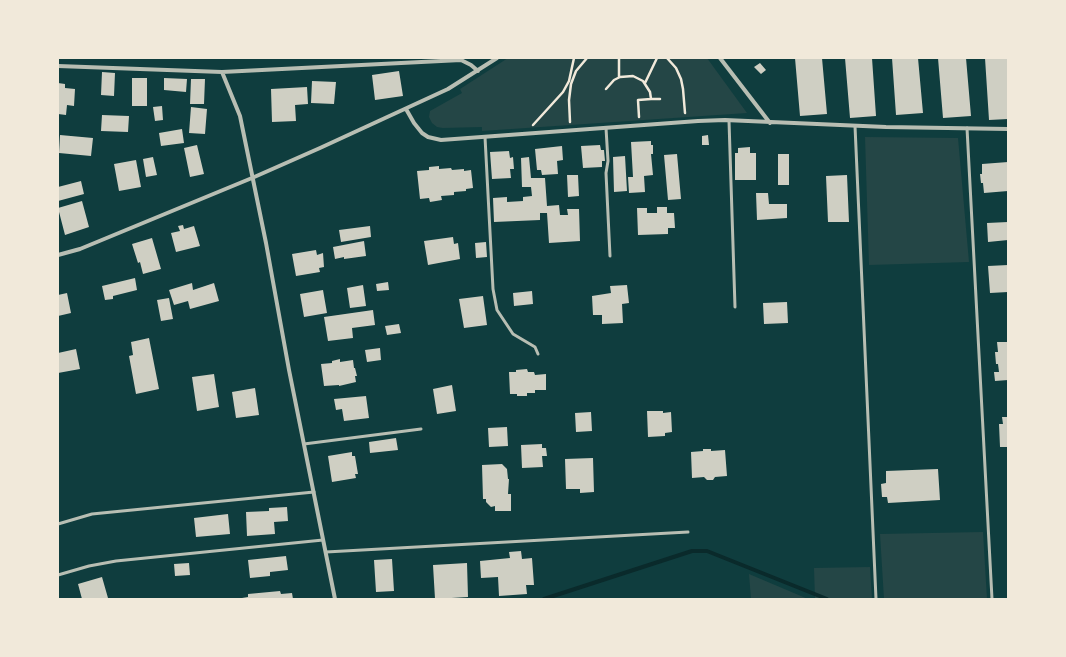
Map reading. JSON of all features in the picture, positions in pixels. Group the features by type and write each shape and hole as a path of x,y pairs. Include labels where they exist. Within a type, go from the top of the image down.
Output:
{"street":[{"path":"58,255 80,249 252,178 406,109 448,89 497,58"},
{"path":"720,58 770,123"},
{"path":"58,66 222,72 461,60 471,65 478,71"},
{"path":"222,72 240,116 335,599"},
{"path":"406,109 422,133 434,140 698,121 1008,129"}],"lane":[{"path":"729,121 735,307"},
{"path":"855,126 876,599"},
{"path":"606,128 608,161 606,173 610,256"},
{"path":"967,128 992,599"},
{"path":"485,137 493,289 497,310 513,334 535,347 538,354"},
{"path":"304,444 421,429"},
{"path":"58,524 92,514 314,492"},
{"path":"326,552 688,532"},
{"path":"58,575 89,566 116,561 323,540"}],"path":[{"path":"570,123 570,93 574,58"},
{"path":"532,125 563,92 578,66 587,58"},
{"path":"618,58 619,77"},
{"path":"645,83 657,58"},
{"path":"667,58 676,68 681,79 685,113"},
{"path":"606,89 610,83 619,77 632,76 645,83 652,99"},
{"path":"639,117 638,100 660,99"}],"shaded area":[{"path":"508,58 707,58 747,113 482,131 482,127 443,128 437,127 432,123 429,117 430,111 462,93 460,89"},
{"path":"865,137 958,138 969,262 869,265"},
{"path":"983,532 987,599 884,599 880,534"},
{"path":"870,567 872,599 815,599 814,568"},
{"path":"749,574 808,599 751,599"}],"building":[{"path":"795,58 822,58 827,114 800,116"},
{"path":"845,58 872,58 876,116 850,118"},
{"path":"892,58 918,58 923,113 896,115"},
{"path":"938,58 966,58 971,116 943,118"},
{"path":"985,58 1008,58 1008,119 989,120"},
{"path":"760,63 766,70 761,74 754,67"},
{"path":"399,71 403,96 375,100 372,75"},
{"path":"102,72 115,73 114,96 101,95"},
{"path":"132,78 147,78 147,106 132,106"},
{"path":"164,78 187,79 186,92 164,90"},
{"path":"191,79 205,79 204,104 190,104"},
{"path":"312,81 336,82 334,104 311,103"},
{"path":"58,83 65,84 65,88 75,89 74,106 67,105 66,115 58,114"},
{"path":"307,87 308,104 295,105 296,121 272,122 271,89"},
{"path":"162,106 163,120 155,121 153,107"},
{"path":"191,107 207,109 205,134 189,133"},
{"path":"102,115 129,116 128,132 101,131"},
{"path":"182,129 184,143 161,146 159,133"},
{"path":"60,135 93,138 91,156 59,153"},
{"path":"708,135 709,145 702,145 702,136"},
{"path":"651,141 651,145 653,145 653,154 651,154 653,175 644,176 645,192 629,193 628,177 633,177 631,142"},
{"path":"197,145 204,174 190,177 184,148"},
{"path":"600,145 601,150 604,150 605,161 602,161 602,167 583,168 581,146"},
{"path":"562,146 563,160 557,161 558,174 542,175 541,170 537,170 535,149"},
{"path":"750,147 750,153 756,153 756,180 735,180 735,153 738,153 738,148"},
{"path":"509,151 510,158 513,157 514,169 510,169 511,178 492,179 490,152"},
{"path":"677,154 681,199 668,200 664,155"},
{"path":"778,154 789,154 789,185 778,185"},
{"path":"625,156 627,191 614,192 613,157"},
{"path":"153,157 157,175 146,177 143,159"},
{"path":"529,157 531,178 545,178 547,206 559,205 560,215 568,215 567,209 579,209 580,241 549,243 547,213 540,213 540,220 494,222 493,198 507,197 507,202 523,201 523,197 532,196 531,187 522,187 521,158"},
{"path":"136,160 141,187 119,191 114,164"},
{"path":"1008,162 1008,191 984,193 980,174 982,174 982,164"},
{"path":"439,166 439,169 451,168 452,170 471,170 473,188 466,189 466,191 454,192 454,195 441,196 442,200 430,202 429,198 420,199 417,171 429,170 429,167"},
{"path":"567,175 578,175 579,196 568,197"},
{"path":"847,175 849,222 828,222 826,176"},
{"path":"81,181 84,194 58,201 58,187"},
{"path":"756,193 768,193 769,204 787,204 787,218 757,220"},
{"path":"82,201 89,227 65,235 58,208"},
{"path":"657,207 667,207 667,213 674,213 675,228 668,228 668,234 638,235 637,208 647,208 647,213 657,213"},
{"path":"1008,222 1008,240 988,242 987,223"},
{"path":"183,225 184,229 194,226 200,246 176,252 171,233 180,231 178,226"},
{"path":"370,226 371,237 341,242 339,230"},
{"path":"453,237 454,244 458,243 460,259 428,265 424,241"},
{"path":"152,238 161,269 143,274 140,262 138,263 132,244"},
{"path":"364,241 366,256 335,259 333,247"},
{"path":"486,242 487,257 476,258 475,243"},
{"path":"316,250 317,255 323,253 324,267 319,268 320,272 296,276 292,254"},
{"path":"1008,265 1008,292 990,293 988,266"},
{"path":"135,278 137,290 113,296 113,299 105,300 102,286"},
{"path":"388,282 389,290 377,291 376,284"},
{"path":"192,283 193,290 214,283 219,301 190,309 188,301 174,305 169,290"},
{"path":"363,285 366,306 350,308 347,288"},
{"path":"627,285 629,303 622,304 623,323 602,324 602,315 593,315 592,296 611,293 610,286"},
{"path":"323,290 327,313 304,317 300,294"},
{"path":"532,291 533,304 514,306 513,293"},
{"path":"67,293 71,313 58,316 58,295"},
{"path":"483,296 487,325 464,328 459,299"},
{"path":"169,298 173,319 161,321 157,300"},
{"path":"787,302 788,323 764,324 763,303"},
{"path":"373,310 375,325 352,328 353,338 328,341 324,317"},
{"path":"399,324 401,333 387,335 385,326"},
{"path":"149,338 159,389 136,394 129,356 133,355 131,342"},
{"path":"997,342 1008,342 1008,380 995,381 994,372 999,372 998,364 996,364 995,352 998,352"},
{"path":"380,348 381,360 367,362 365,350"},
{"path":"76,349 80,369 58,373 58,353"},
{"path":"340,359 340,362 353,360 357,376 355,376 356,382 339,386 324,386 321,364 332,363 332,361"},
{"path":"527,369 528,372 534,372 535,375 546,374 546,390 535,390 535,393 527,393 527,396 510,394 509,372"},
{"path":"214,374 219,407 197,411 192,377"},
{"path":"452,385 456,411 437,414 433,389"},
{"path":"255,388 259,415 236,418 232,392"},
{"path":"366,396 369,418 344,421 342,409 336,410 334,399"},
{"path":"647,411 663,411 663,413 671,412 672,432 665,433 665,436 648,437"},
{"path":"591,412 592,431 576,432 575,413"},
{"path":"1002,417 1008,417 1008,447 1000,447 999,424 1003,424"},
{"path":"507,427 508,446 489,447 488,428"},
{"path":"396,438 398,450 370,453 369,442"},
{"path":"542,444 542,448 546,448 547,456 542,456 543,467 522,468 521,445"},
{"path":"703,449 711,449 711,451 725,450 727,476 715,477 713,480 707,480 704,477 692,478 691,452 703,451"},
{"path":"352,452 352,456 355,456 358,474 355,474 356,478 332,482 328,456"},
{"path":"593,458 594,492 580,493 580,489 566,489 565,459"},
{"path":"502,464 507,469 509,479 508,494 511,494 511,511 495,511 495,506 491,507 486,502 486,499 483,499 482,465"},
{"path":"938,469 940,500 888,503 887,497 882,497 881,484 886,483 886,471"},
{"path":"287,507 288,521 274,522 275,534 247,536 246,512 269,511 269,508"},
{"path":"228,514 230,534 196,537 194,518"},
{"path":"521,551 522,559 532,558 534,585 526,585 527,594 499,596 498,577 481,578 480,561 510,558 509,552"},
{"path":"286,556 288,570 270,572 270,576 250,578 248,560"},
{"path":"392,559 394,591 376,592 374,560"},
{"path":"189,563 190,575 175,576 174,564"},
{"path":"467,563 468,597 435,599 433,565"},
{"path":"102,577 108,598 82,599 78,584"},
{"path":"280,591 281,594 292,593 293,599 242,599 248,597 248,594"}],"waterway":[{"path":"544,599 692,551 707,551 827,599"}]}
